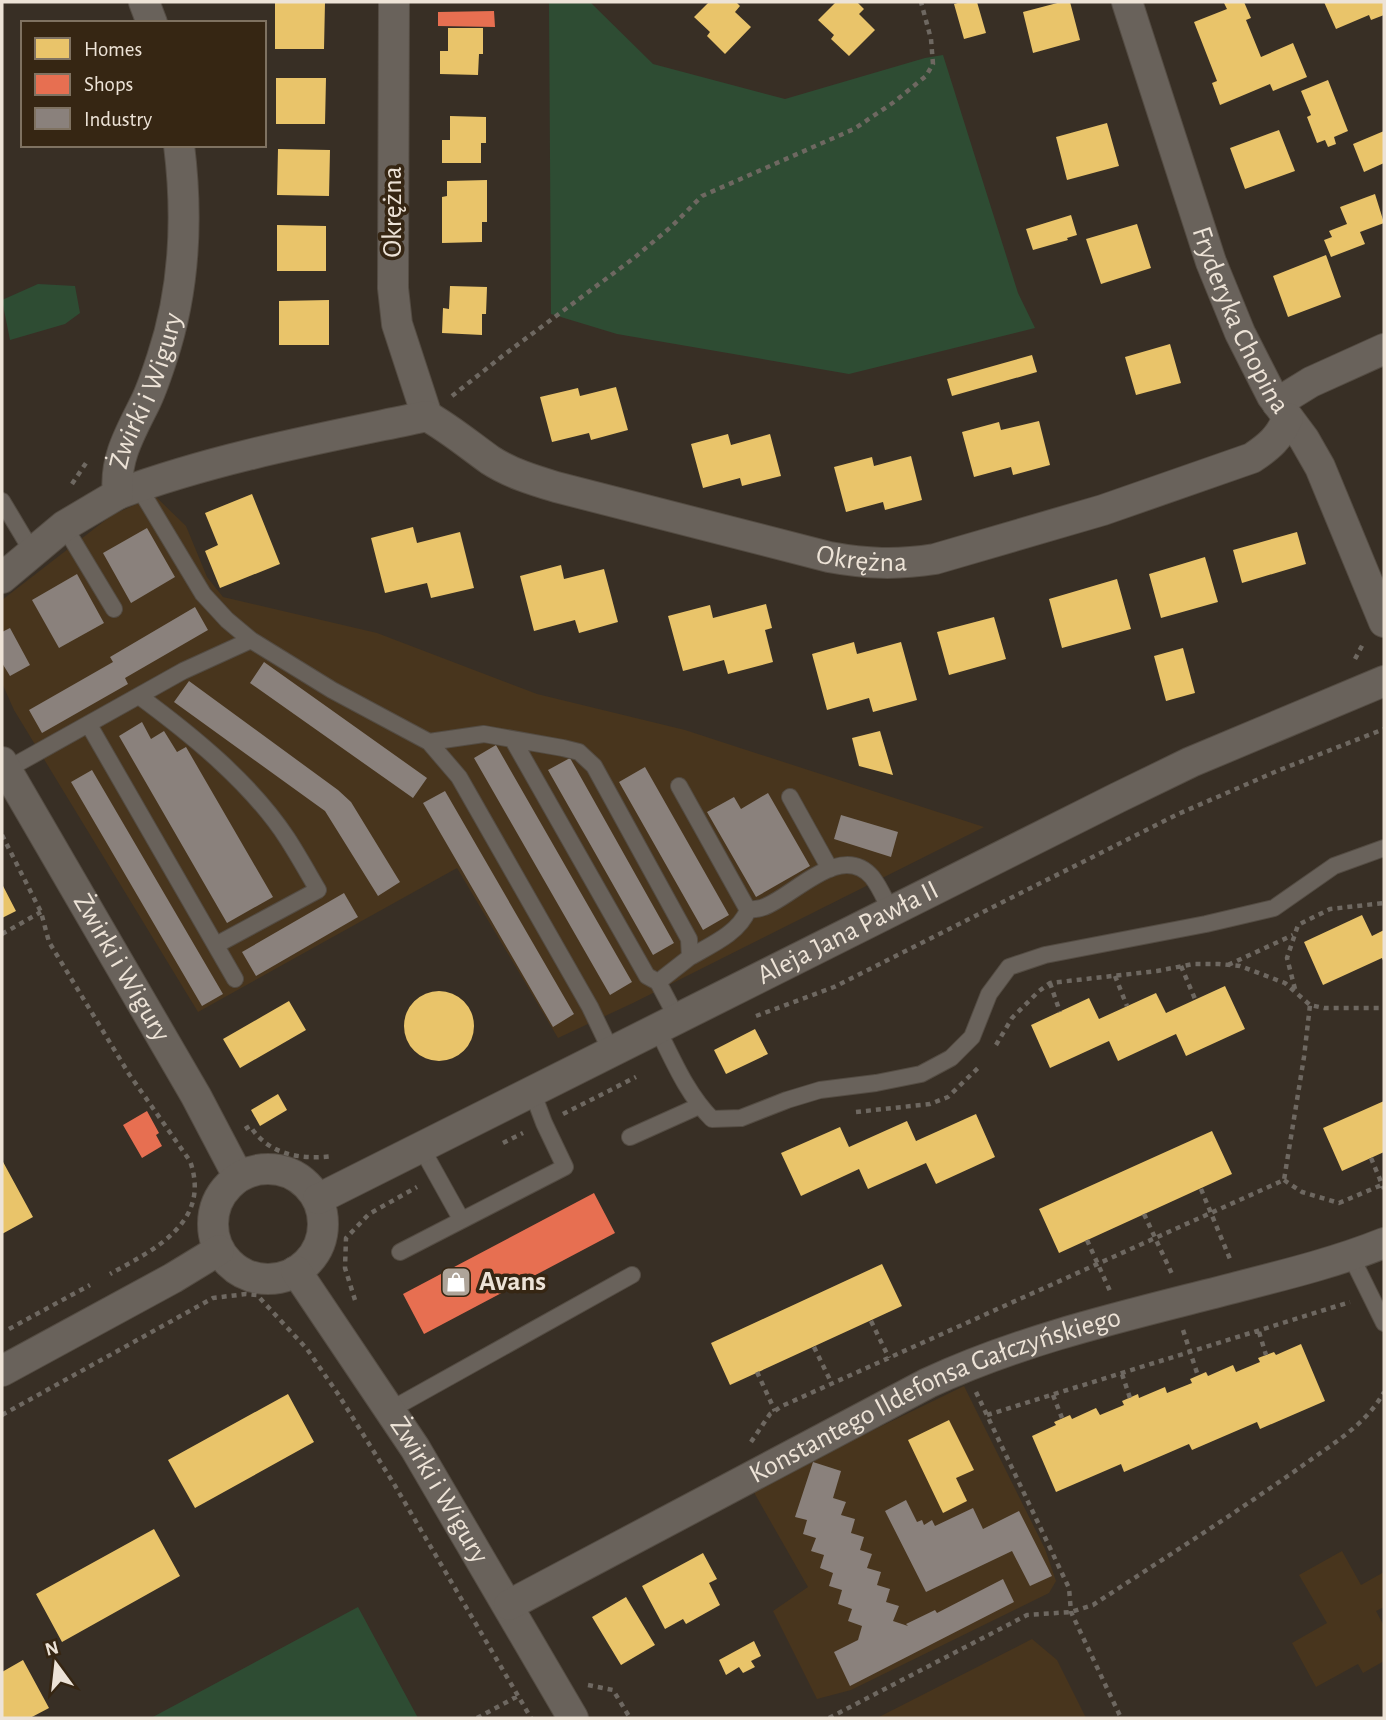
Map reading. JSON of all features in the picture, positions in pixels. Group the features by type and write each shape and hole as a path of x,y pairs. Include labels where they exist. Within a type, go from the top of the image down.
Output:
{"street":[{"path":"144,2 151,21"},
{"name":"Okrężna","path":"394,2 393,288 397,324 427,416 492,461 521,475 556,488 779,546 867,564 906,564 935,559 1115,506 1252,458 1272,445 1281,434 1282,410"},
{"name":"Fryderyka Chopina","path":"1126,2 1211,262 1258,372 1320,467 1375,629"},
{"name":"Żwirki i Wigury","path":"2,578 64,526 128,490 116,476 120,458 163,356 181,286 184,229 179,147"},
{"path":"1282,410 1311,382 1384,349"},
{"path":"128,490 180,472 261,451 427,416"},
{"name":"Aleja Jana Pawła II","path":"318,1199 1191,762 1384,681"},
{"name":"Żwirki i Wigury","path":"4,766 196,1096 238,1176"},
{"path":"274,1168 292,1173 307,1184 318,1199 322,1212 321,1239 307,1263 296,1271 280,1278 262,1279 244,1274 230,1264 219,1250 213,1234 214,1209 225,1187 238,1176 255,1169 274,1168"},
{"name":"Konstantego Ildefonsa Gałczyńskiego","path":"509,1605 928,1383 995,1354 1242,1286 1384,1243"},
{"path":"2,1371 219,1250"},
{"name":"Żwirki i Wigury","path":"296,1271 390,1410 509,1605 573,1718"}],"lane":[{"path":"128,490 203,594 226,620 251,640 332,690 429,742 459,777 577,984 611,1051"},
{"path":"2,501 33,553"},
{"path":"64,526 114,609"},
{"path":"4,766 89,726 183,671 251,640"},
{"path":"139,696 179,725 243,784 286,836 317,890 216,945"},
{"path":"89,726 235,979"},
{"path":"429,742 484,734 579,752 594,766 689,939 690,957"},
{"path":"513,740 647,976 658,982 673,1058 699,1106 712,1119 741,1118 820,1090 921,1074 951,1058 972,1037 989,994 1009,967 1045,956 1273,908 1334,866 1384,848"},
{"path":"679,786 748,910"},
{"path":"790,797 830,869"},
{"path":"748,910 763,907 817,874 840,865 855,866 871,876 891,911"},
{"path":"658,982 743,922 748,910"},
{"path":"400,1252 565,1167 532,1091"},
{"path":"630,1136 699,1106"},
{"path":"421,1147 461,1219"},
{"path":"1350,1254 1384,1323"},
{"path":"390,1410 632,1275"}],"path":[{"path":"427,416 634,258 702,196 854,129 926,76 933,64 931,38 921,2"},
{"path":"65,494 88,460"},
{"path":"1354,662 1375,629"},
{"path":"748,1020 834,987 1176,815 1289,766 1384,729"},
{"path":"2,835 41,912 48,942 129,1074 190,1161 194,1173 189,1209 176,1233 107,1276"},
{"path":"1295,990 1287,958 1298,925 1330,909 1384,903"},
{"path":"2,934 41,912"},
{"path":"1227,965 1293,935"},
{"path":"994,1049 1012,1018 1039,991 1050,984 1193,964 1240,966 1260,972 1285,983 1310,1005 1324,1008 1384,1008"},
{"path":"1181,966 1195,999"},
{"path":"1115,976 1127,1006"},
{"path":"1050,984 1060,1012"},
{"path":"1284,1180 1310,1005"},
{"path":"497,1147 673,1058"},
{"path":"843,1113 930,1104 948,1097 967,1081 986,1059"},
{"path":"250,1126 264,1142 286,1154 302,1158 340,1156"},
{"path":"1284,1180 1301,1192 1339,1203 1384,1186 1371,1158"},
{"path":"358,1307 345,1268 346,1238 369,1214 438,1175"},
{"path":"748,1446 770,1414 775,1411 1284,1180"},
{"path":"1201,1189 1242,1286"},
{"path":"1144,1214 1177,1286"},
{"path":"1087,1240 1120,1318"},
{"path":"2,1333 97,1282"},
{"path":"2,1415 213,1298 257,1295 307,1349 338,1394 394,1483 531,1718"},
{"path":"987,1415 1371,1296"},
{"path":"1179,1319 1198,1376"},
{"path":"871,1321 890,1358"},
{"path":"1259,1332 1266,1355"},
{"path":"814,1346 832,1384"},
{"path":"964,1367 1069,1588 1071,1612 1121,1718"},
{"path":"757,1372 775,1411"},
{"path":"1122,1374 1130,1398"},
{"path":"829,1718 1027,1615 1071,1612 1093,1605 1274,1485 1361,1423 1384,1392"},
{"path":"1053,1395 1062,1418"},
{"path":"581,1675 587,1685 613,1690 630,1718"},
{"path":"477,1718 518,1696"},
{"path":"523,1718 526,1709"}],"shaded area":[{"path":"155,496 186,526 207,577 223,597 377,633 537,694 685,730 984,827 558,1038 457,868 198,1012 14,710 2,683 2,600 112,515"},
{"path":"964,1386 1045,1549 1056,1581 1049,1593 851,1690 817,1699 773,1611 808,1587 752,1489"},
{"path":"1342,1551 1361,1585 1384,1572 1384,1607 1376,1611 1384,1626 1384,1661 1363,1673 1358,1664 1316,1687 1292,1643 1327,1623 1299,1575"},
{"path":"1032,1639 1057,1660 1086,1718 877,1718"}],"green space":[{"path":"549,2 590,2 653,64 785,99 943,55 1018,293 1035,328 849,374 617,334 551,314"},
{"path":"38,284 75,286 80,313 65,324 10,340 2,300"},
{"path":"358,1607 418,1718 151,1718"}],"building: Homes":[{"path":"275,2 325,2 324,49 275,49"},
{"path":"709,2 736,2 740,6 735,12 751,27 725,54 707,36 710,32 694,17"},
{"path":"836,2 857,2 864,9 859,14 875,30 849,56 831,39 834,35 818,20"},
{"path":"977,2 986,33 964,39 954,4"},
{"path":"1070,2 1080,40 1033,53 1023,12"},
{"path":"1244,2 1251,18 1246,20 1261,57 1293,43 1307,77 1273,91 1270,84 1220,105 1212,83 1217,81 1194,22 1227,9 1224,3"},
{"path":"1324,2 1384,2 1384,15 1371,20 1369,15 1336,29"},
{"path":"448,28 483,28 483,54 479,54 478,75 440,74 440,51 448,51"},
{"path":"276,78 326,78 325,124 276,124"},
{"path":"1328,80 1348,131 1334,137 1336,144 1328,147 1325,140 1317,143 1307,117 1311,115 1301,91"},
{"path":"450,116 486,117 486,143 481,143 481,163 442,163 442,140 450,140"},
{"path":"1107,123 1119,166 1067,180 1056,137"},
{"path":"1279,130 1295,171 1245,189 1230,148"},
{"path":"1384,131 1384,163 1364,172 1353,144"},
{"path":"278,149 330,150 329,196 277,195"},
{"path":"487,180 487,222 482,222 482,242 442,243 442,197 447,196 447,181"},
{"path":"1375,194 1384,223 1360,232 1365,244 1331,257 1324,240 1332,237 1329,231 1347,224 1340,207"},
{"path":"1071,215 1077,235 1033,250 1026,229"},
{"path":"1137,224 1151,268 1101,284 1086,239"},
{"path":"277,225 326,226 326,271 277,271"},
{"path":"1326,255 1341,297 1288,317 1273,276"},
{"path":"450,286 487,287 486,314 482,314 482,335 442,333 443,308 449,309"},
{"path":"329,300 329,345 279,345 279,301"},
{"path":"1170,344 1181,383 1136,395 1125,357"},
{"path":"1032,355 1037,372 952,396 947,379"},
{"path":"616,387 628,430 591,440 589,433 552,442 540,397 578,388 580,396"},
{"path":"1039,421 1050,465 1013,475 1011,467 974,477 962,432 999,422 1001,430"},
{"path":"728,434 731,445 770,434 781,476 742,486 740,478 703,488 691,444"},
{"path":"911,456 922,500 885,510 883,502 846,512 834,467 872,457 874,466"},
{"path":"252,494 280,564 220,588 205,551 218,545 205,513"},
{"path":"413,527 417,543 460,532 474,588 431,598 427,583 385,593 371,538"},
{"path":"1297,532 1306,564 1242,583 1233,550"},
{"path":"1205,557 1218,602 1161,618 1149,574"},
{"path":"561,565 564,579 604,569 618,622 579,633 575,620 534,631 520,576"},
{"path":"1117,579 1131,629 1062,648 1049,599"},
{"path":"766,604 772,628 765,630 773,662 728,674 724,660 683,671 668,616 710,605 713,618"},
{"path":"994,617 1006,659 949,675 937,632"},
{"path":"854,642 857,654 901,642 917,700 873,712 869,698 827,710 812,654"},
{"path":"1183,648 1195,693 1166,701 1154,656"},
{"path":"880,731 893,775 859,766 852,738"},
{"path":"2,884 16,911 2,918"},
{"path":"1362,915 1372,936 1384,930 1384,963 1382,958 1323,985 1304,942"},
{"path":"1225,986 1245,1029 1186,1056 1176,1034 1118,1061 1109,1041 1050,1068 1031,1025 1089,998 1099,1019 1156,993 1166,1013"},
{"path":"439,991 464,1001 474,1026 464,1051 439,1061 414,1051 404,1026 414,1001"},
{"path":"289,1001 306,1030 240,1068 223,1039"},
{"path":"755,1029 768,1054 726,1074 714,1050"},
{"path":"278,1094 287,1110 260,1126 251,1110"},
{"path":"1384,1101 1384,1152 1342,1171 1323,1128"},
{"path":"976,1114 995,1157 936,1184 926,1163 868,1189 859,1169 801,1196 781,1153 840,1127 849,1147 907,1121 916,1141"},
{"path":"1212,1131 1232,1174 1059,1253 1039,1209"},
{"path":"2,1160 33,1217 2,1234"},
{"path":"882,1264 902,1306 730,1385 711,1343"},
{"path":"1301,1344 1325,1401 1260,1429 1257,1422 1192,1450 1189,1444 1124,1472 1121,1464 1056,1492 1032,1436 1056,1425 1054,1422 1070,1415 1072,1419 1096,1408 1100,1415 1124,1405 1122,1401 1138,1394 1139,1398 1165,1387 1167,1393 1192,1383 1190,1379 1206,1372 1208,1376 1233,1365 1236,1372 1260,1362 1258,1358 1274,1352 1276,1355"},
{"path":"288,1394 314,1442 195,1508 168,1460"},
{"path":"949,1420 974,1470 956,1478 967,1501 943,1513 908,1440"},
{"path":"154,1529 180,1576 62,1642 36,1594"},
{"path":"703,1553 717,1579 709,1583 720,1605 686,1624 683,1619 665,1629 642,1586"},
{"path":"626,1597 655,1645 621,1665 592,1617"},
{"path":"754,1641 761,1656 751,1661 755,1667 743,1673 739,1667 726,1675 719,1660"},
{"path":"23,1660 49,1708 30,1718 2,1718 2,1672"}],"building: Shops":[{"path":"494,11 495,27 438,26 438,12"},
{"path":"147,1111 159,1133 156,1135 162,1146 142,1158 123,1125"},
{"path":"594,1193 615,1233 424,1334 403,1294"}],"building: Industry":[{"path":"147,528 175,577 131,603 103,553"},
{"path":"77,574 104,623 59,648 32,600"},
{"path":"195,607 208,630 125,678 128,684 42,733 29,710 113,662 110,657"},
{"path":"10,628 30,665 10,676 2,663 2,632"},
{"path":"264,662 427,778 413,798 250,683"},
{"path":"189,681 351,802 400,882 378,896 325,811 174,702"},
{"path":"142,722 151,739 164,731 177,752 186,747 273,897 227,923 119,736"},
{"path":"496,745 632,982 610,995 474,758"},
{"path":"570,758 674,943 653,955 548,770"},
{"path":"645,767 729,915 703,930 619,782"},
{"path":"92,770 223,994 202,1006 71,782"},
{"path":"445,791 574,1014 553,1027 423,803"},
{"path":"768,793 810,866 756,897 707,812 734,797 741,809"},
{"path":"841,815 898,832 891,857 834,839"},
{"path":"344,893 358,917 256,976 242,952"},
{"path":"813,1462 841,1471 833,1498 846,1502 841,1515 855,1519 851,1533 864,1537 860,1550 872,1554 867,1568 881,1572 877,1585 890,1589 886,1602 899,1606 893,1621 908,1626 906,1624 935,1610 937,1613 1003,1579 1014,1602 850,1686 834,1652 858,1640 862,1626 848,1621 852,1609 838,1604 842,1590 829,1586 833,1573 820,1568 824,1555 811,1551 816,1538 803,1534 807,1520 795,1517"},
{"path":"906,1500 917,1522 922,1520 924,1525 932,1520 935,1526 973,1508 983,1529 1019,1511 1052,1576 1030,1586 1012,1551 926,1592 885,1511"}],"place":[{"name":"Avans","path":"456,1282"}]}
